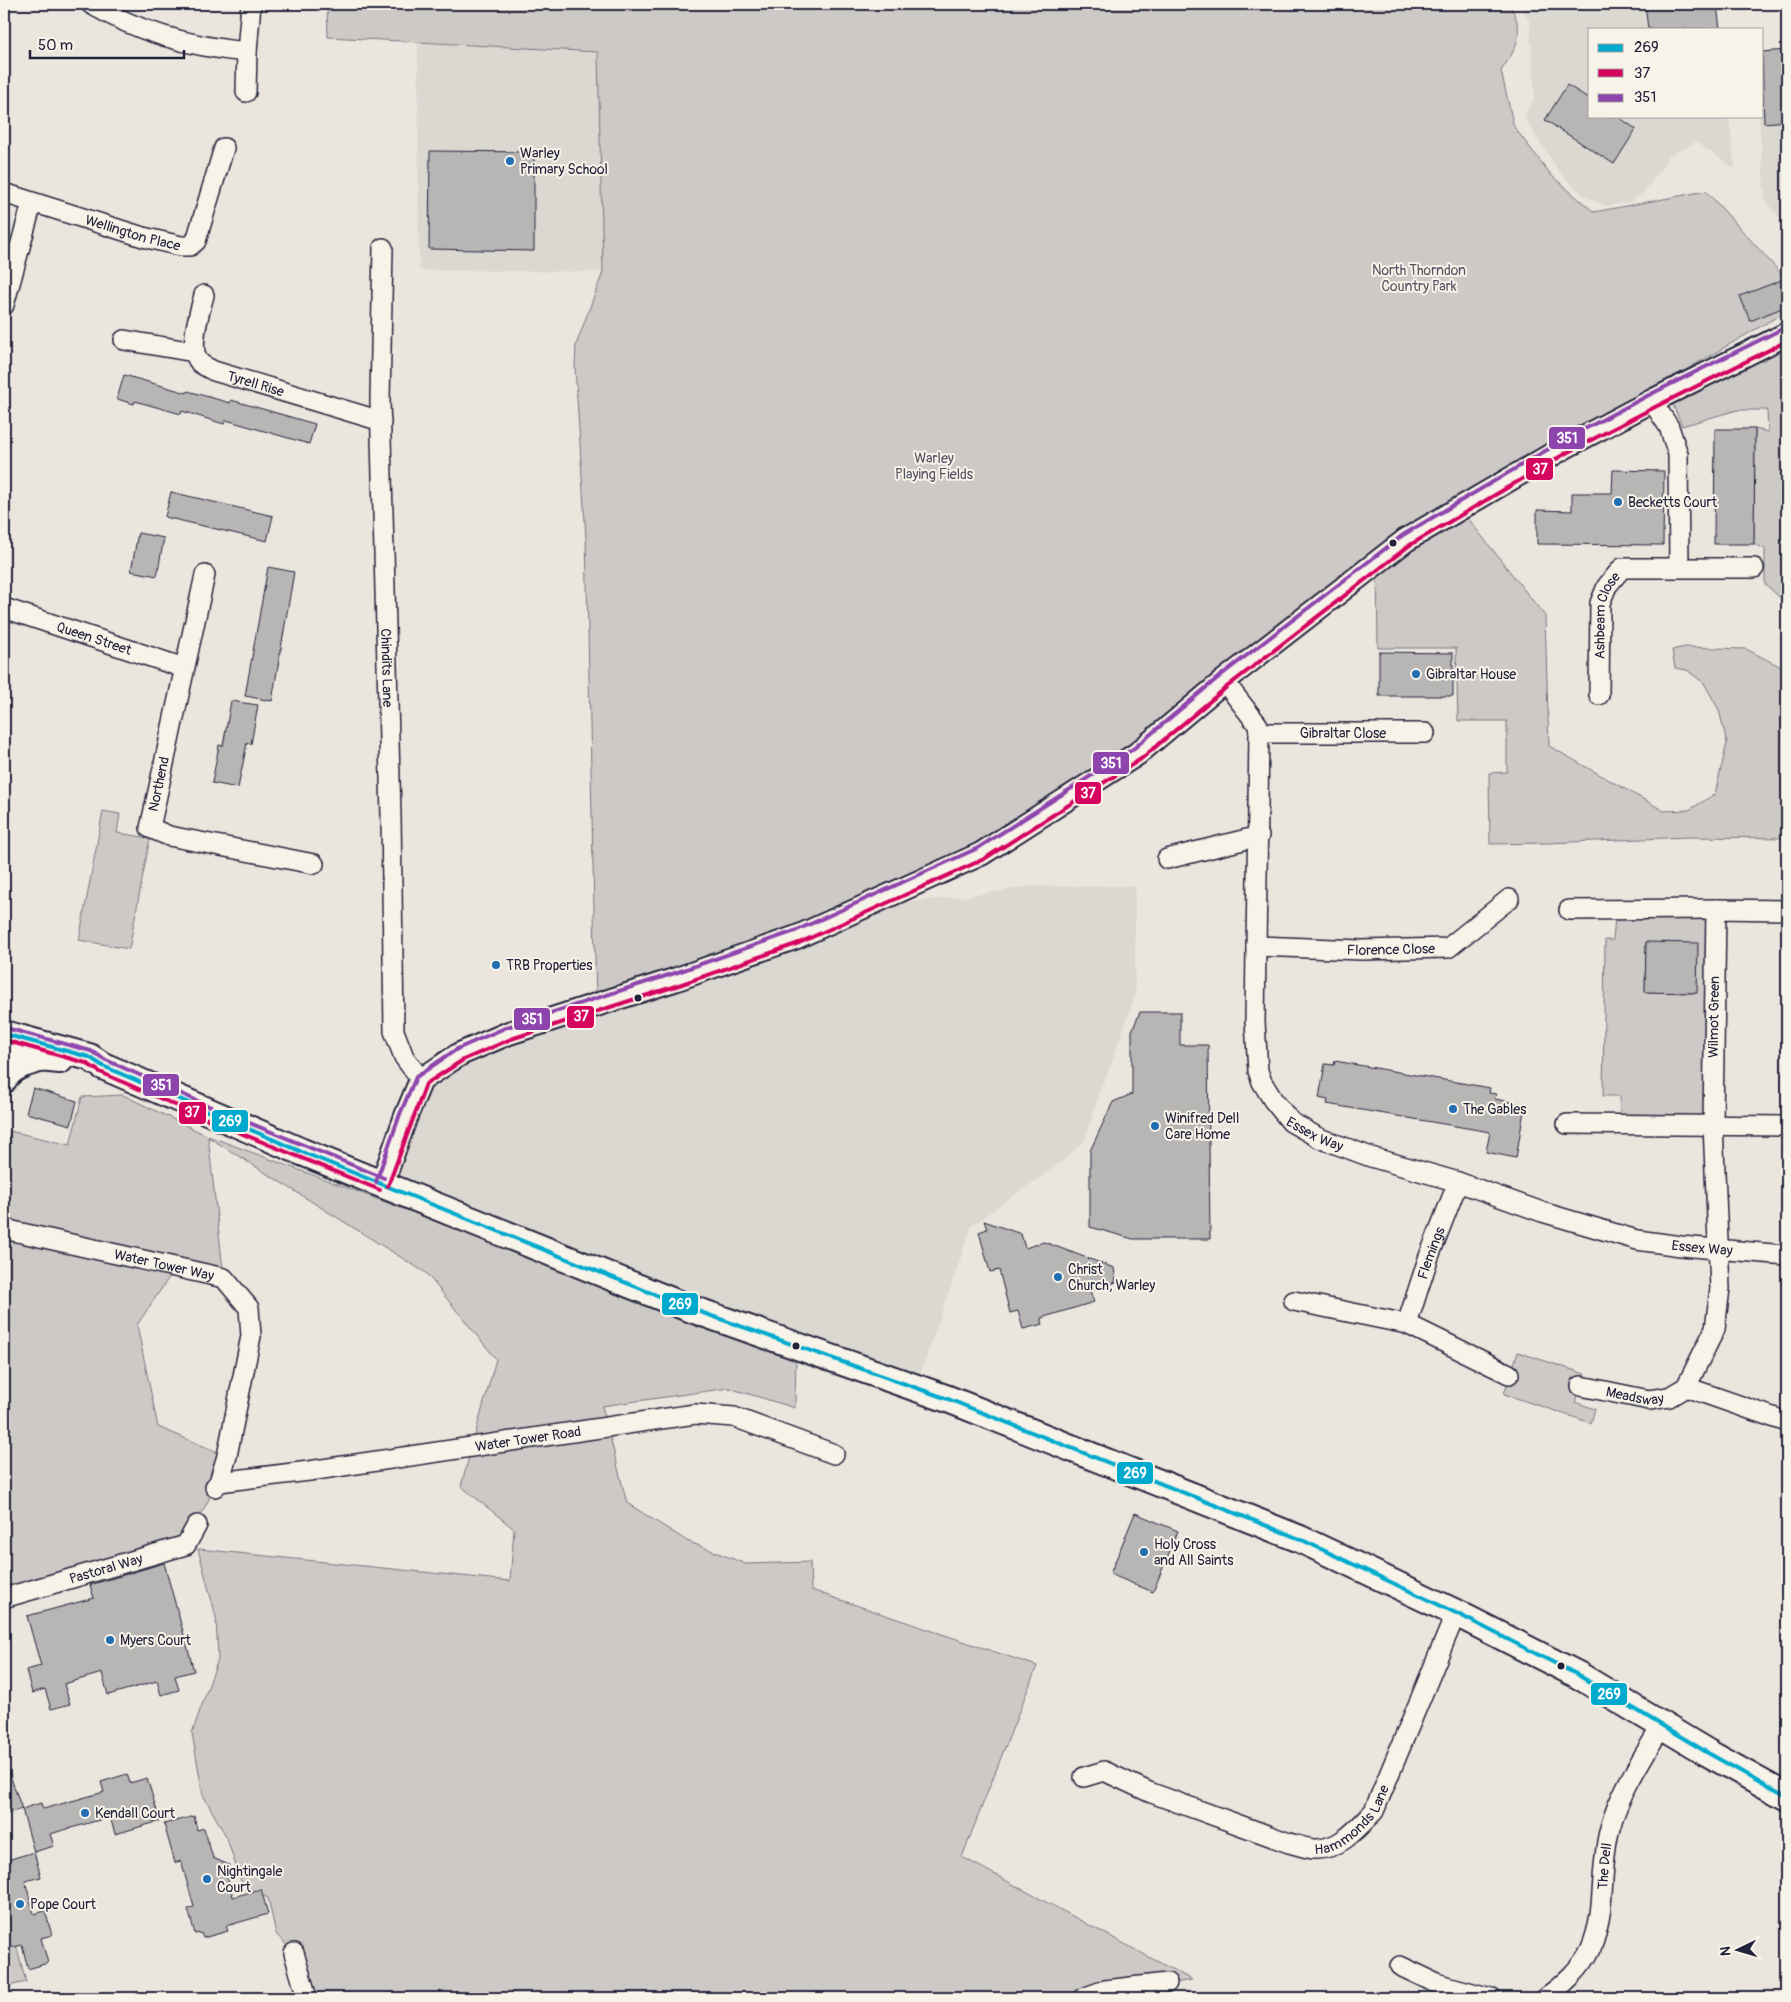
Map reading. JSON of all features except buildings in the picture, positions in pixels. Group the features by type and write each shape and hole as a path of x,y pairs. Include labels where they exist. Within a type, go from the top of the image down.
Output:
{"main road":[{"path":"4,1054 103,1066"},
{"path":"4,1054 89,1057 103,1066 218,1117 686,1307 948,1399 1291,1535 1456,1613 1578,1675 1787,1797"}],"street":[{"path":"91,4 116,18 182,41 209,48 247,52"},
{"path":"246,92 251,4"},
{"name":"Wellington Place","path":"4,193 143,237 181,246 190,246 196,241 224,148"},
{"path":"4,304 32,202"},
{"name":"Chindits Lane","path":"383,248 381,421 383,575 391,816 394,1031 404,1057 421,1080"},
{"path":"124,340 194,352 195,331 204,295"},
{"path":"382,1184 421,1080 460,1054 509,1033 677,978 797,936 981,854 1136,754 1224,681 1406,540 1565,447 1652,400 1787,334"},
{"name":"Tyrell Rise","path":"194,352 200,363 214,371 381,421"},
{"path":"1652,400 1669,427 1678,454 1679,567"},
{"name":"Ashbeam Close","path":"1598,695 1600,603 1607,586 1622,568 1754,568"},
{"name":"Northend","path":"205,575 150,828 169,836 314,864"},
{"name":"Queen Street","path":"4,608 184,668"},
{"name":"Essex Way","path":"1224,681 1258,725 1259,836 1255,1022 1258,1072 1272,1100 1284,1114 1300,1128 1319,1138 1370,1157 1458,1182 1542,1212 1637,1240 1720,1250 1787,1255"},
{"name":"Gibraltar Close","path":"1259,733 1425,733"},
{"path":"1167,859 1259,836"},
{"name":"Florence Close","path":"1256,946 1361,950 1448,948 1509,899"},
{"name":"Wilmot Green","path":"1716,909 1714,1126 1720,1250"},
{"path":"1569,910 1787,910"},
{"path":"1567,1124 1787,1126"},
{"name":"Flemings","path":"1407,1324 1428,1259 1458,1182"},
{"name":"Water Tower Way","path":"4,1228 224,1278 249,1308 251,1336 226,1456 217,1484"},
{"path":"1720,1250 1720,1288 1715,1330 1686,1387 1787,1422"},
{"path":"1294,1300 1407,1324 1509,1374"},
{"name":"Meadsway","path":"1581,1386 1649,1400 1669,1398 1686,1387"},
{"name":"Water Tower Road","path":"217,1484 695,1414 734,1417 834,1454"},
{"name":"Pastoral Way","path":"4,1598 186,1545 197,1525"},
{"name":"Hammonds Lane","path":"1084,1777 1104,1771 1149,1792 1311,1849 1324,1849 1339,1843 1359,1827 1374,1810 1456,1613"},
{"name":"The Dell","path":"1545,1998 1565,1983 1591,1950 1599,1920 1603,1856 1610,1827 1617,1805 1662,1725"},
{"path":"294,1953 307,1998"},
{"path":"1400,1966 1436,1983 1491,1998"},
{"path":"1083,1998 1105,1990 1167,1983"}],"shaded area":[{"path":"1521,4 1717,4 1720,28 1588,28 1588,118 1729,118 1735,169 1696,142 1667,157 1661,170 1642,194 1631,202 1606,206 1584,196 1560,173 1524,118 1535,95 1530,23"},
{"name":"Warley Primary School","path":"418,43 598,51 603,272 419,270"},
{"path":"1787,50 1787,226 1765,201 1759,118 1764,118 1764,52"},
{"path":"1030,886 1135,886 1135,995 1112,1062 1101,1087 1085,1140 1062,1162 972,1225 916,1387 382,1184 421,1080 460,1054 865,906 969,896"}],"green space":[{"name":"Warley Playing Fields","path":"327,4 1509,4 1517,23 1518,39 1512,54 1501,71 1514,127 1552,176 1594,212 1706,191 1787,280 1787,311 1403,534 1461,507 1545,616 1549,746 1664,811 1689,810 1715,794 1727,743 1719,710 1704,683 1687,670 1675,668 1672,650 1685,647 1746,649 1787,670 1787,736 1783,741 1787,746 1787,838 1689,837 1490,844 1489,773 1507,772 1507,721 1458,721 1456,648 1378,648 1377,563 1292,628 981,854 596,1004 586,538 575,367 576,345 603,272 598,52 328,37"},
{"path":"1787,334 1787,604 1765,584 1765,549 1754,544 1755,429 1768,432 1767,410 1737,410 1682,426 1668,393"},
{"path":"103,811 120,814 117,833 150,838 129,949 79,940"},
{"path":"1709,914 1706,1117 1620,1117 1620,1096 1603,1096 1605,940 1613,940 1615,917","holes":["1646,942 1697,993 1645,992"]},
{"path":"1784,978 1787,978 1787,1037 1784,1037"},
{"path":"123,1095 208,1136 796,1355 795,1408 729,1388 602,1406 627,1503 687,1541 746,1564 810,1562 811,1590 1037,1666 962,1857 1192,1980 1083,1998 307,1998 294,1953 276,1934 268,1898 242,1884 226,1836 203,1795 192,1733 218,1659 216,1617 198,1549 510,1581 514,1529 461,1486 496,1359 426,1273 208,1137 224,1278 176,1267 137,1325 158,1427 227,1456 215,1487 186,1545 4,1598 4,1165 10,1131 70,1145 82,1097"},
{"path":"1518,1352 1585,1374 1575,1402 1595,1409 1591,1423 1504,1394"},
{"path":"6,1907 26,1982 4,1987 4,1908"}],"transit line":[{"name":"351","path":"376,1182 400,1114 416,1077 457,1049 507,1027 675,973 795,931 978,848 1133,749 1220,676 1403,535 1562,441 1649,395 1784,328"},
{"name":"37","path":"388,1186 426,1084 463,1060 511,1039 679,985 799,943 984,859 1141,759 1228,686 1410,545 1568,452 1787,341"},
{"name":"351","path":"6,1028 91,1051 106,1060 220,1111 384,1178"},
{"name":"269","path":"4,1034 89,1057 103,1066 302,1152 686,1307 948,1399 1300,1539 1456,1613 1578,1675 1708,1753 1787,1797"},
{"name":"37","path":"4,1040 86,1063 100,1072 216,1123 380,1190"}],"place":[{"name":"Warley Primary School","path":"510,161"},
{"name":"Becketts Court","path":"1618,502"},
{"name":"Gibraltar House","path":"1416,674"},
{"name":"TRB Properties","path":"496,965"},
{"name":"The Gables","path":"1453,1109"},
{"name":"Winifred Dell Care Home","path":"1155,1126"},
{"name":"Christ Church, Warley","path":"1058,1277"},
{"name":"Holy Cross and All Saints","path":"1144,1552"},
{"name":"Myers Court","path":"110,1640"},
{"name":"Kendall Court","path":"85,1813"},
{"name":"Nightingale Court","path":"207,1879"},
{"name":"Pope Court","path":"20,1904"}],"park label":[{"name":"North Thorndon Country Park","path":"1419,278"}]}
